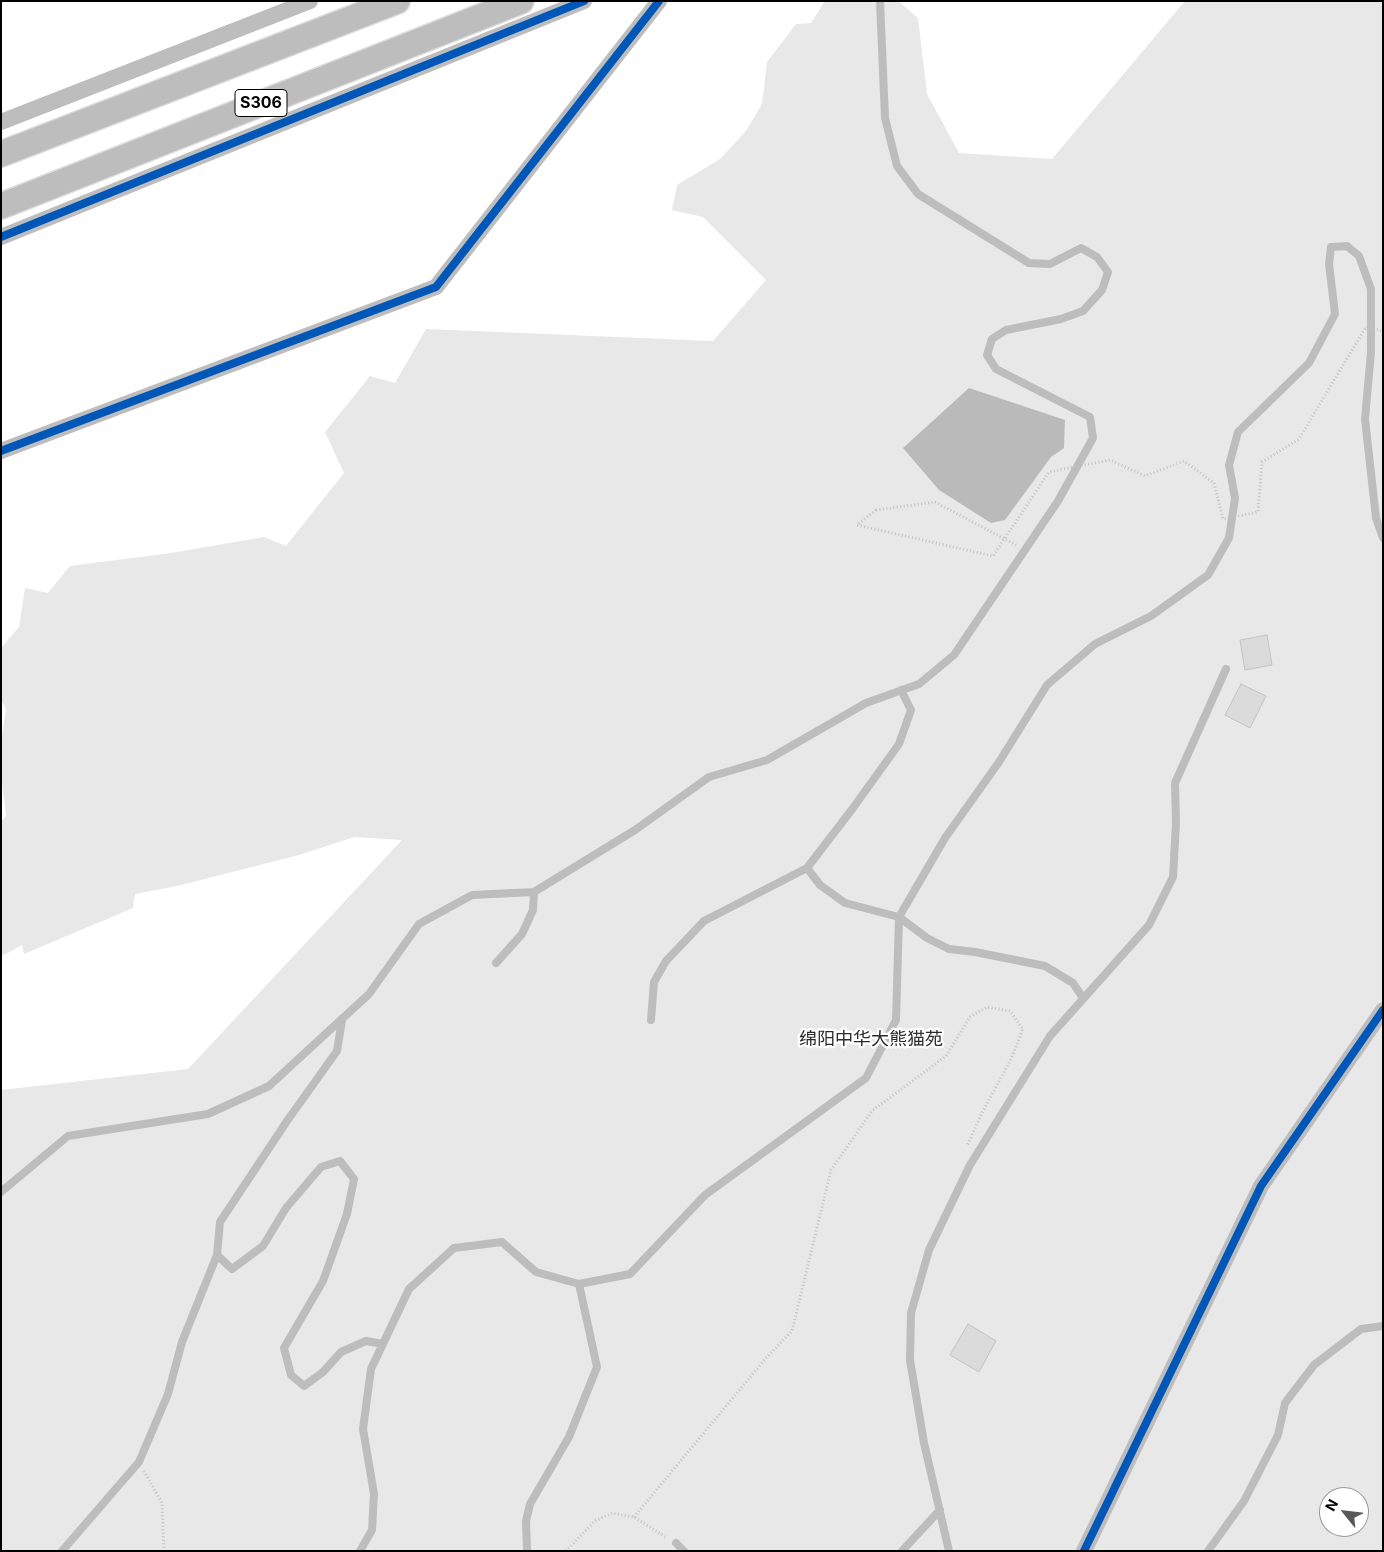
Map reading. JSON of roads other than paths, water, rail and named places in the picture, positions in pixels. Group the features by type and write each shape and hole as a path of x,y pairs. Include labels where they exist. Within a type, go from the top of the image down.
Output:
{"main road":[{"name":"S306","path":"1,154 397,1"},
{"name":"S306","path":"1,206 521,1"}],"street":[{"path":"1,122 310,1"},
{"path":"1,237 584,1"},
{"path":"1,451 436,287 659,1"},
{"path":"1084,1551 1261,1186 1383,1010"}],"lane":[{"path":"1,1192 68,1136 208,1114 269,1086 370,994 418,924 472,895 534,892 635,830 710,777 767,760 866,702 918,684 954,655 1058,501 1093,438 1090,417 996,368 987,355 992,339 1006,330 1060,319 1083,311 1102,290 1108,272 1097,257 1081,248 1050,264 1029,263 918,194 897,166 884,118 880,1"},
{"path":"360,1551 372,1530 374,1494 363,1429 371,1369 409,1289 454,1248 502,1242 536,1272 578,1284 630,1274 705,1195 866,1078 896,1020 898,917 945,838 999,762 1046,685 1094,644 1151,616 1208,574 1229,538 1234,498 1229,465 1238,432 1309,362 1335,314 1329,264 1331,247 1347,246 1359,256 1371,289 1372,352 1365,419 1376,518 1383,538"},
{"path":"949,1551 924,1443 910,1360 911,1313 929,1250 970,1166 1050,1036 1149,925 1173,878 1176,823 1175,783 1226,669"},
{"path":"651,1020 654,982 666,961 704,921 807,868 899,744 911,710 902,690"},
{"path":"807,868 820,884 845,903 898,917 948,950 976,952 1045,966 1073,984 1083,998"},
{"path":"496,963 522,934 533,910 534,892"},
{"path":"62,1551 139,1462 168,1394 182,1342 217,1255 220,1222 287,1121 338,1051 342,1020"},
{"path":"217,1255 232,1269 263,1246 286,1208 321,1167 340,1161 354,1179 347,1214 323,1281 284,1348 291,1375 304,1386 323,1372 341,1352 366,1341 383,1344"},
{"path":"526,1551 526,1522 530,1504 569,1437 597,1367 578,1284"},
{"path":"1208,1551 1244,1501 1278,1435 1285,1403 1314,1365 1361,1329 1383,1326"},
{"path":"902,1551 940,1510"},
{"path":"676,1543 684,1551"}],"park label":[{"name":"绵阳中华大熊猫苑","path":"871,1040"}]}
